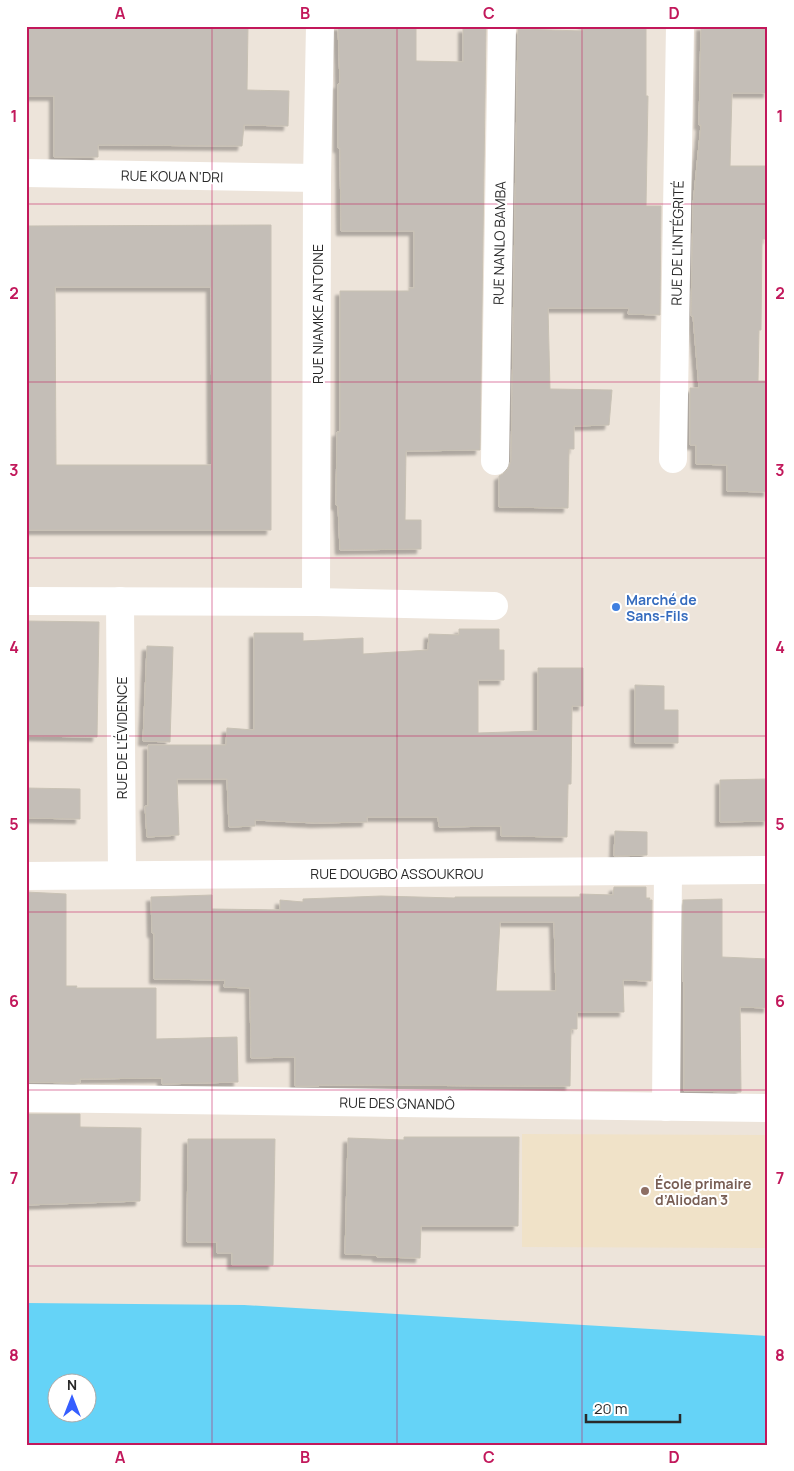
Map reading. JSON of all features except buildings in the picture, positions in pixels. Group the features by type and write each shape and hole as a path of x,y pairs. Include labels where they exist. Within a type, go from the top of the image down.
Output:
{"street":[{"name":"RUE NIAMKE ANTOINE","path":"316,602 317,178 320,26"},
{"name":"RUE NANLO BAMBA","path":"496,461 502,26"},
{"name":"RUE DE L'INTÉGRITÉ","path":"673,459 680,26"},
{"name":"RUE KOUA N'DRI","path":"26,173 317,178"},
{"path":"26,601 316,602 494,606"},
{"name":"RUE DE L'ÉVIDENCE","path":"120,601 122,875"},
{"name":"RUE DOUGBO ASSOUKROU","path":"26,876 768,870"},
{"path":"666,1106 668,871"},
{"name":"RUE DES GNANDÔ","path":"26,1098 768,1108"}],"shaded area":[{"name":"École primaire d’Aliodan 3","path":"522,1134 768,1135 768,1248 522,1247"}],"water":[{"path":"26,1303 244,1305 768,1336 768,1445 26,1445"}],"place":[{"name":"Marché de Sans-Fils","path":"616,607"},
{"name":"École primaire d’Aliodan 3","path":"645,1191"}]}
